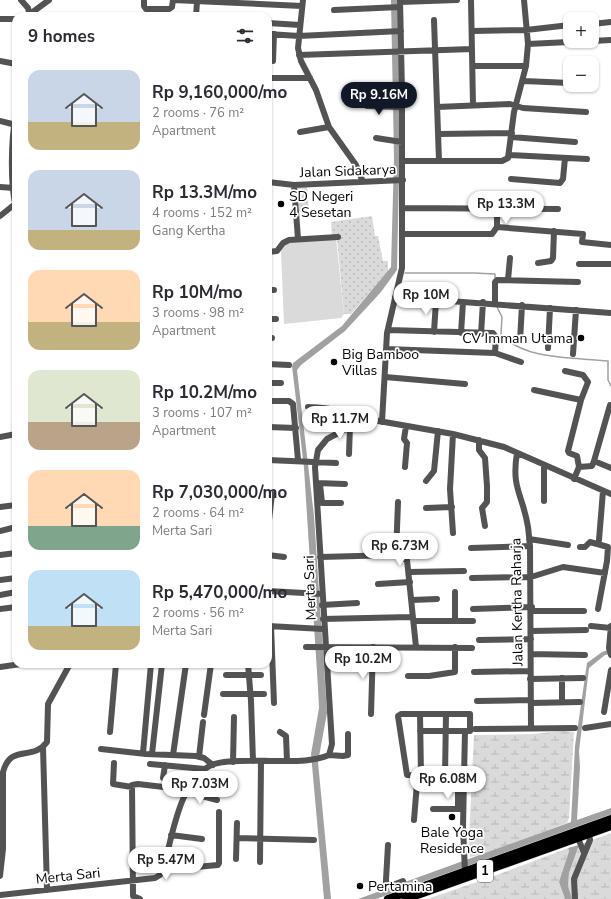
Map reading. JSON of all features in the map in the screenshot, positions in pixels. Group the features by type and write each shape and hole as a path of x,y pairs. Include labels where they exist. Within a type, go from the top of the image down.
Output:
{"highway":[{"name":"1","path":"578,836 611,819"},
{"name":"1","path":"406,894 465,870 611,826"},
{"name":"1","path":"388,899 395,890 406,894 565,839"}],"street":[{"path":"21,0 28,8 29,12"},
{"path":"34,12 49,0"},
{"path":"144,0 144,6 146,9 170,10 173,7 173,0 197,2 302,3 299,54 320,99 329,127 356,165 362,182"},
{"path":"334,10 388,8 400,4 457,0"},
{"path":"471,0 473,105"},
{"path":"509,157 516,106 524,81 526,66 528,44 524,0"},
{"path":"196,12 197,2"},
{"path":"400,4 401,141 403,161 401,180"},
{"path":"0,19 12,19"},
{"path":"434,20 439,162"},
{"path":"599,23 611,22"},
{"path":"272,23 300,25"},
{"path":"472,32 563,27"},
{"path":"272,34 299,36 400,31"},
{"path":"599,41 611,40"},
{"path":"528,44 563,42"},
{"path":"272,48 273,61"},
{"path":"299,54 472,49"},
{"path":"0,62 12,64"},
{"path":"473,66 526,66"},
{"path":"272,78 310,78"},
{"path":"524,81 563,83"},
{"path":"344,94 401,92"},
{"path":"437,107 510,104 524,108 586,112"},
{"path":"367,106 401,107"},
{"path":"0,121 12,124"},
{"path":"300,132 329,127"},
{"path":"438,134 512,135 575,142"},
{"path":"376,138 401,141"},
{"path":"403,161 502,161 509,157 587,159"},
{"path":"511,180 560,183 563,179 565,158"},
{"name":"Jalan Sidakarya","path":"272,182 294,185 401,180 401,272 388,330 382,422"},
{"path":"294,185 298,239"},
{"path":"0,187 12,188"},
{"path":"0,216 12,208"},
{"path":"402,208 558,210"},
{"path":"402,234 494,234 497,227 497,209"},
{"path":"497,227 583,234 582,242 611,244"},
{"path":"538,263 550,261 553,258 554,231"},
{"path":"272,252 277,251 285,242 298,239 338,237"},
{"path":"508,280 510,258"},
{"path":"579,264 611,264"},
{"path":"495,303 496,281 578,282"},
{"path":"395,297 436,301 483,302 611,313"},
{"path":"434,332 436,301"},
{"path":"461,333 463,302"},
{"path":"481,334 483,302"},
{"path":"520,341 522,305"},
{"path":"548,348 550,308"},
{"path":"573,354 576,310"},
{"path":"388,330 495,335 495,353"},
{"path":"386,349 495,353 521,362"},
{"path":"272,364 289,365"},
{"path":"565,371 586,377 588,385 581,400 568,451 569,453 577,456 579,467 574,479"},
{"path":"385,378 465,384"},
{"path":"272,382 281,383"},
{"path":"534,390 581,400"},
{"path":"272,401 292,403 299,460"},
{"path":"579,467 592,466 609,417 610,405"},
{"path":"308,407 338,410 356,414 366,420"},
{"name":"Merta Sari","path":"329,755 332,744 321,594 318,483 313,461 318,450 327,439 350,426 366,420 438,431 479,440 517,453 611,494"},
{"path":"349,454 350,426"},
{"path":"405,467 407,444 404,439 406,426"},
{"path":"272,427 296,428"},
{"path":"426,481 434,471 438,431"},
{"path":"453,434 450,489 453,534"},
{"path":"0,437 12,435"},
{"path":"479,440 479,450 485,458 487,486 487,502 482,508 485,526"},
{"name":"Jalan Kertha Raharja","path":"517,453 514,471 515,482 527,520 530,543 532,609 530,671 531,728"},
{"path":"272,460 299,460 336,463"},
{"path":"594,461 611,468"},
{"path":"541,486 543,465"},
{"path":"543,465 544,501"},
{"path":"341,503 322,502 318,483 345,484"},
{"path":"599,540 603,491"},
{"path":"396,555 398,502"},
{"path":"0,508 12,506"},
{"path":"426,508 452,507"},
{"path":"0,530 12,528"},
{"path":"580,547 585,547 590,542 607,546 609,560 604,573 598,609"},
{"path":"471,548 530,543 568,546"},
{"path":"0,555 12,554"},
{"path":"320,557 396,555 408,560 416,647"},
{"path":"272,556 284,557"},
{"path":"472,578 531,577 563,567 604,573"},
{"path":"409,572 464,571"},
{"path":"0,580 12,578"},
{"path":"378,584 410,582"},
{"path":"272,591 321,594"},
{"path":"0,594 12,592"},
{"path":"455,592 455,620"},
{"path":"412,600 437,599"},
{"path":"322,605 357,603"},
{"path":"0,609 12,608"},
{"path":"473,609 584,610"},
{"path":"323,619 413,619 473,622"},
{"path":"272,626 323,629"},
{"path":"531,632 611,627 609,648 611,655"},
{"path":"479,640 531,639"},
{"path":"306,647 472,648"},
{"path":"371,714 373,647"},
{"path":"408,676 429,676 455,672 455,647"},
{"path":"531,654 584,655"},
{"path":"0,667 12,665"},
{"path":"0,876 3,772 9,758 15,754 30,753 43,747 47,742 48,704 68,668"},
{"path":"110,732 116,668"},
{"path":"143,753 151,668"},
{"path":"152,754 162,668"},
{"path":"173,755 185,668"},
{"path":"204,714 210,668"},
{"path":"248,668 251,693 253,761"},
{"path":"272,668 274,703"},
{"path":"604,712 611,670"},
{"path":"474,672 530,671"},
{"path":"226,675 261,675"},
{"path":"562,678 562,702"},
{"path":"530,679 583,678"},
{"path":"223,694 264,694"},
{"path":"477,701 580,702"},
{"path":"420,731 465,731 471,729 470,714 401,714 398,716 406,773 409,775 463,777"},
{"path":"414,820 417,782 421,775 420,714"},
{"path":"445,776 446,714"},
{"path":"233,762 234,718"},
{"path":"199,757 203,722"},
{"path":"585,728 611,724"},
{"path":"475,729 575,728"},
{"path":"461,809 465,731"},
{"path":"280,732 286,736 286,761"},
{"path":"219,812 218,865 163,870 177,815 189,790 205,769 213,765 233,762 286,761 320,758 329,755 348,755 348,734"},
{"path":"43,747 47,890"},
{"path":"101,749 199,757 204,758 213,765"},
{"path":"260,862 261,761"},
{"path":"114,763 114,784 132,787 134,784 138,784 189,790 202,796 217,800"},
{"path":"150,764 205,769"},
{"path":"163,778 165,765"},
{"path":"430,785 458,785 465,870"},
{"path":"132,787 132,882 133,896 140,899"},
{"path":"433,809 461,809"},
{"path":"236,823 236,859"},
{"path":"575,899 574,879 590,840 588,834"},
{"path":"171,835 202,839"},
{"path":"578,836 584,853"},
{"path":"237,838 314,840"},
{"path":"388,845 386,883 395,890 404,882 408,875"},
{"name":"Merta Sari","path":"0,895 132,882 155,878 160,875 163,870"},
{"path":"404,882 406,894"}],"green space":[{"path":"307,186 309,211 299,211 297,187"},
{"path":"372,216 375,236 378,236 383,261 388,261 388,271 351,314 344,314 337,238 332,239 331,222"},
{"path":"336,238 344,314 341,318 284,324 281,251 285,243"},
{"path":"562,731 574,732 569,818 567,823 487,853 470,857 469,838 474,735 533,734"},
{"path":"611,833 611,899 572,899 568,886 569,873 579,845"},
{"path":"568,848 569,851 559,882 565,899 427,899 489,878"}],"shaded area":[{"path":"391,0 398,0 400,129 397,270 381,292 345,331 301,365 297,370 314,516 327,713 318,762 331,899 324,899 311,754 319,708 318,688 304,468 292,366 293,363 342,326 391,267 394,158"},
{"path":"610,649 611,654 605,655 589,668 579,751 580,767 577,820 611,808 611,815 376,899 358,899 571,822 575,746 587,663 602,652"},
{"path":"579,845 569,873 568,886 572,899 565,899 559,882 569,851 568,848"}],"waterway":[{"path":"405,273 495,274 495,280"},
{"path":"497,307 502,317 501,334 511,343 523,349 551,356 608,361 608,380 611,386"}],"place":[{"name":"SD Negeri 4 Sesetan","path":"281,204"},
{"name":"CV Imman Utama","path":"581,338"},
{"name":"Big Bamboo Villas","path":"334,362"},
{"name":"Bale Yoga Residence","path":"452,817"},
{"name":"Pertamina","path":"360,886"}]}
